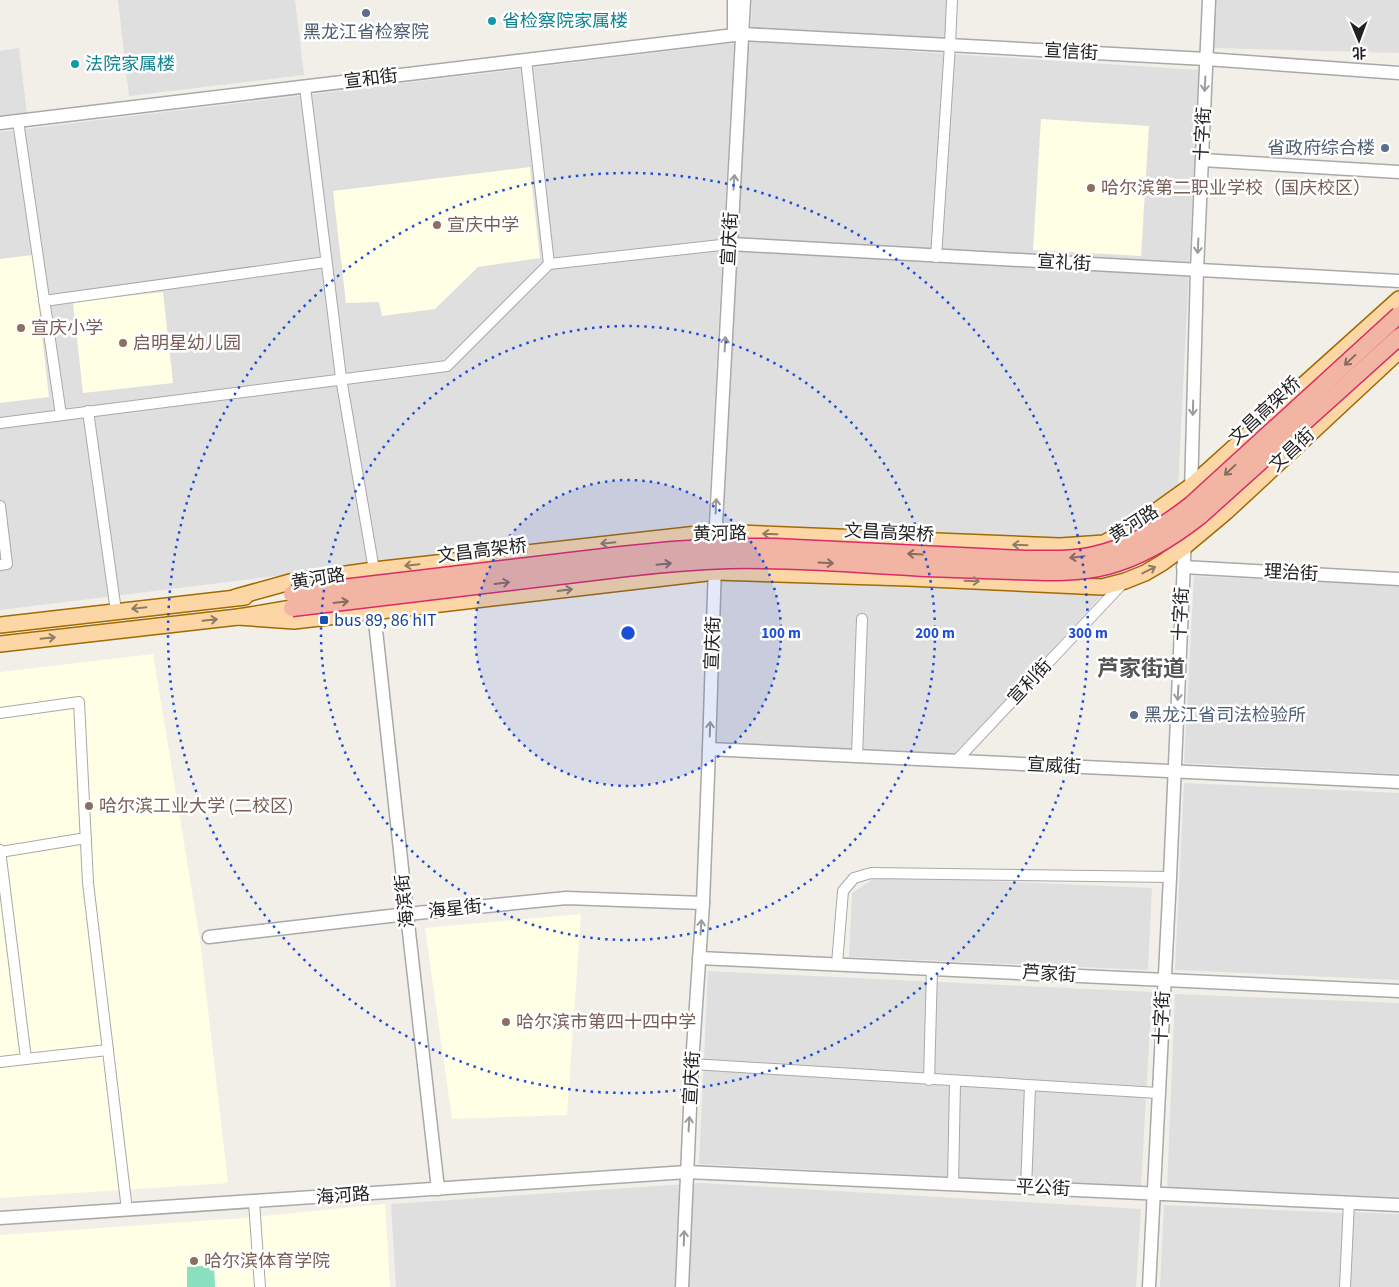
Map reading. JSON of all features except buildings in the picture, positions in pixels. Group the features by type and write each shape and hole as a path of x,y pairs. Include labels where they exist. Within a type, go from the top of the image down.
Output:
{"highway":[{"name":"文昌高架桥","path":"292,601 621,555 672,550 723,547 785,548 1063,559 1114,550 1147,535 1192,504 1399,315"},
{"name":"文昌高架桥","path":"292,601 674,563 727,560 1031,572 1056,572 1106,566 1132,558 1153,548 1200,516 1399,337"}],"main road":[{"path":"1191,486 1399,299"},
{"name":"文昌街","path":"1184,547 1234,505 1399,351"},
{"name":"黄河路","path":"0,625 236,597 290,582 374,570 715,532 1060,546 1104,543 1141,522 1191,486"},
{"name":"黄河路","path":"238,617 294,621 715,572 1102,587 1145,573 1184,547"},
{"name":"黄河路","path":"236,597 292,601"},
{"name":"黄河路","path":"0,644 238,617 292,601"}],"street":[{"path":"734,0 738,35"},
{"name":"宣庆街","path":"682,1287 692,1064 703,903 715,532 730,244 738,35 744,0"},
{"path":"936,256 952,0"},
{"name":"十字街","path":"1149,1287 1170,877 1184,547 1191,486 1197,270 1209,0"},
{"name":"宣信街","path":"738,35 1206,59 1399,73"},
{"name":"宣和街","path":"0,123 738,35"},
{"path":"526,60 549,264"},
{"path":"305,87 340,378 374,570"},
{"path":"18,121 61,415"},
{"path":"1202,160 1399,172"},
{"path":"0,423 340,378 447,366 549,264 730,244"},
{"name":"宣礼街","path":"730,244 1399,281"},
{"path":"44,301 326,262"},
{"path":"88,411 116,611"},
{"path":"0,506 8,564 0,565"},
{"name":"理治街","path":"1183,567 1399,579"},
{"name":"宣利街","path":"956,761 1125,581"},
{"name":"海滨街","path":"374,612 438,1189"},
{"path":"857,756 862,619"},
{"path":"0,713 78,702 88,883 127,1210"},
{"name":"宣威街","path":"709,749 1399,782"},
{"path":"26,1059 0,852 86,838"},
{"path":"837,964 843,891 854,878 872,873 1170,877"},
{"name":"海星街","path":"209,937 566,898 703,903"},
{"name":"芦家街","path":"699,958 1399,991"},
{"path":"929,1080 932,969"},
{"path":"0,1062 108,1050"},
{"path":"692,1064 955,1082 1158,1093"},
{"path":"953,1184 955,1082"},
{"path":"1026,1188 1030,1086"},
{"name":"海河路","path":"0,1218 687,1172"},
{"name":"平公街","path":"687,1172 1399,1205"},
{"path":"254,1202 260,1287"},
{"path":"1345,1287 1349,1202"}],"shaded area":[{"path":"118,0 295,0 304,75 129,96"},
{"path":"752,0 949,0 947,38 751,28"},
{"path":"1215,0 1399,0 1399,53 1213,48"},
{"path":"749,41 1199,70 1178,489 1112,534 1076,540 722,523"},
{"path":"734,43 708,523 0,610 0,132"},
{"path":"19,48 27,114 0,117 0,51"},
{"name":"哈尔滨第二职业学校（国庆校区）","path":"1041,119 1149,126 1141,256 1033,250"},
{"name":"宣庆中学","path":"530,167 540,258 478,267 435,309 382,316 379,302 346,303 333,191"},
{"name":"宣庆小学","path":"33,255 49,397 0,403 0,259"},
{"name":"启明星幼儿园","path":"163,292 173,383 83,393 73,302"},
{"path":"1194,576 1399,585 1399,774 1184,763"},
{"path":"721,578 1105,592 954,756 715,744"},
{"name":"哈尔滨工业大学 (二校区)","path":"153,654 200,940 228,1183 0,1198 0,672"},
{"path":"1184,783 1399,793 1399,980 1175,970"},
{"path":"878,876 1152,888 1148,970 849,957 852,893"},
{"name":"哈尔滨市第四十四中学","path":"581,914 567,1115 452,1119 425,928"},
{"path":"708,971 1152,992 1141,1186 699,1164"},
{"path":"1175,994 1399,1003 1399,1197 1167,1187"},
{"path":"702,1183 1141,1209 1136,1287 396,1287 391,1204"},
{"name":"哈尔滨体育学院","path":"385,1204 390,1287 0,1287 0,1235 243,1218"},
{"path":"1164,1205 1344,1213 1341,1287 1160,1287"},
{"path":"1353,1212 1399,1214 1399,1287 1350,1287"}],"green space":[{"path":"214,1265 215,1287 187,1287 187,1267"}],"place":[{"name":"黑龙江省检察院","path":"366,13"},
{"name":"省检察院家属楼","path":"492,21"},
{"name":"法院家属楼","path":"75,64"},
{"name":"省政府综合楼","path":"1385,148"},
{"name":"哈尔滨第二职业学校（国庆校区）","path":"1091,188"},
{"name":"宣庆中学","path":"437,225"},
{"name":"宣庆小学","path":"21,328"},
{"name":"启明星幼儿园","path":"123,343"},
{"name":"bus 89, 86 hIT","path":"324,620"},
{"name":"黑龙江省司法检验所","path":"1134,715"},
{"name":"哈尔滨工业大学 (二校区)","path":"89,806"},
{"name":"哈尔滨市第四十四中学","path":"506,1022"},
{"name":"哈尔滨体育学院","path":"194,1261"}],"district":[{"name":"芦家街道","path":"1141,669"}]}
